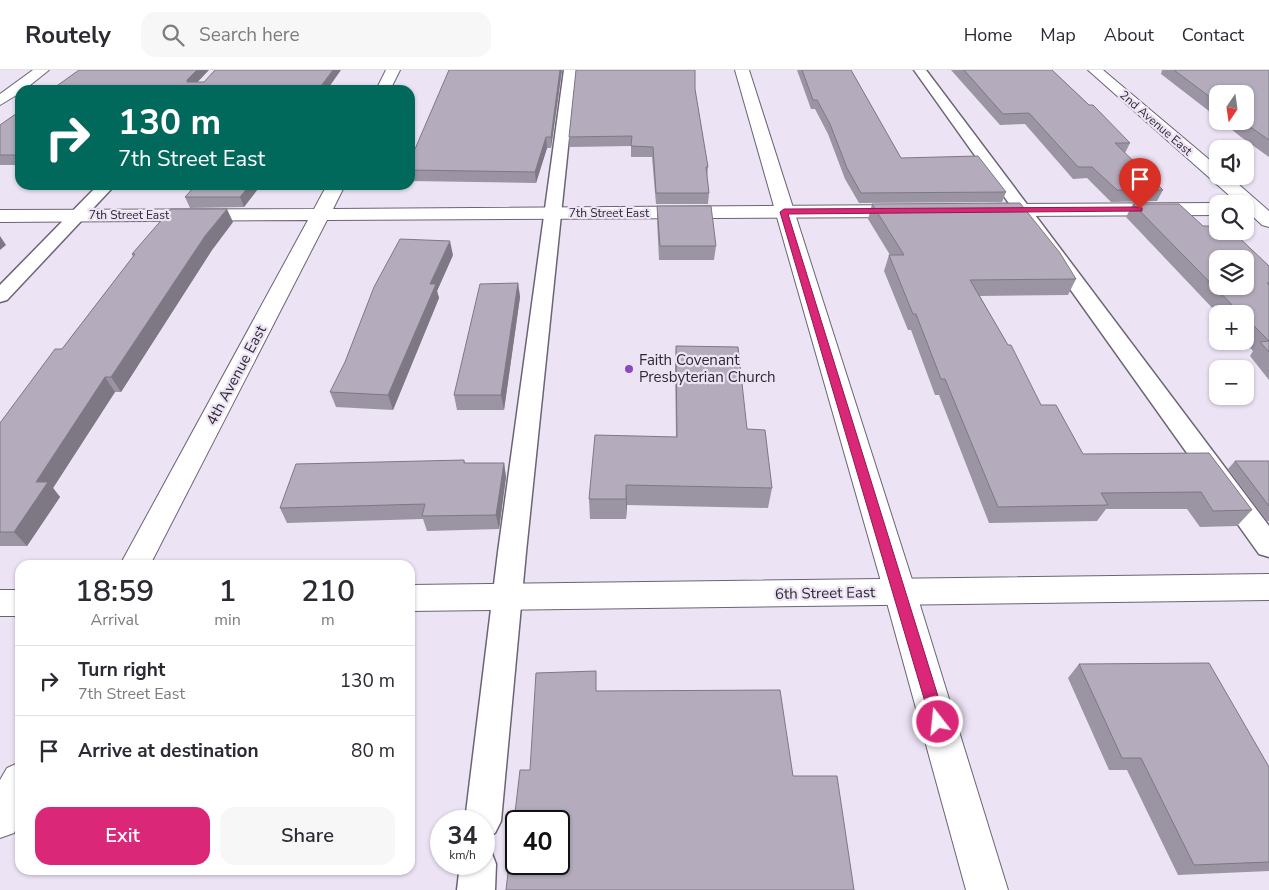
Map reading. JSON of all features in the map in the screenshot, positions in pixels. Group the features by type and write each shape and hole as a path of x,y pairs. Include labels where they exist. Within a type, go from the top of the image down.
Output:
{"street":[{"path":"21,85 42,70"},
{"path":"386,85 393,70"},
{"path":"742,70 900,592 987,890"},
{"name":"2nd Avenue East","path":"1095,70 1209,168"},
{"path":"0,100 15,89"},
{"name":"2nd Avenue East","path":"1228,185 1260,212"},
{"name":"4th Avenue East","path":"138,560 334,190"},
{"path":"973,210 1209,209"},
{"name":"7th Street East","path":"0,216 923,211"},
{"name":"6th Street East","path":"415,598 1269,587"},
{"path":"0,603 15,603"},
{"path":"0,819 15,790"}],"lane":[{"path":"484,810 570,70"},
{"path":"920,70 1269,546"},
{"path":"0,296 102,190"},
{"path":"476,890 477,875"}],"building":[{"path":"79,70 197,70 187,82 204,82 215,70 333,70 322,85 58,85"},
{"path":"449,70 560,70 551,137 546,137 535,172 415,170 415,149"},
{"path":"576,70 695,70 695,89 708,167 706,167 709,193 656,193 653,147 631,146 632,136 569,137"},
{"path":"802,70 851,70 901,158 978,156 1006,192 861,193 847,168 830,124 817,100 813,100"},
{"path":"964,70 1052,70 1089,105 1093,105 1130,143 1115,143 1163,190 1117,190 1092,167 1078,167 1029,113 1003,114"},
{"path":"1174,70 1269,70 1269,140 1254,129 1254,85 1209,85 1209,96"},
{"path":"15,114 15,155 0,155 0,125"},
{"path":"191,190 246,190 240,197 185,197"},
{"path":"1020,203 1060,253 1076,279 970,280 1008,345 1011,345 1041,405 1056,405 1083,454 1209,453 1252,510 1213,511 1201,492 1101,493 1108,505 998,507 945,379 941,379 916,314 913,314 889,255 904,255 872,204"},
{"path":"1133,204 1179,204 1203,226 1209,226 1209,240 1242,240 1252,250 1209,250 1209,281"},
{"path":"657,206 711,206 716,246 660,246"},
{"path":"171,209 227,209 205,236 111,377 105,377 36,482 48,482 14,532 0,532 0,423 55,349 62,349 135,254 132,254"},
{"path":"400,239 450,241 430,284 436,284 388,395 330,392 345,362 374,287"},
{"path":"1254,252 1269,266 1269,283 1267,283 1269,285 1269,341 1254,326 1254,305 1232,305 1222,295 1254,295"},
{"path":"518,283 501,395 454,395 480,284"},
{"path":"1269,341 1269,352 1260,342"},
{"path":"676,346 738,347 747,429 765,430 772,488 626,485 626,499 589,499 595,435 677,437"},
{"path":"464,460 464,463 504,463 496,515 422,516 425,504 280,508 296,464"},
{"path":"1235,461 1269,461 1269,506"},
{"path":"1209,663 1269,767 1269,862 1194,865 1141,758 1122,758 1079,664"},
{"path":"596,671 596,691 780,690 793,776 837,776 854,890 506,890 508,875 570,875 570,810 515,810 520,770 530,770 536,673"}],"place":[{"name":"Faith Covenant Presbyterian Church","path":"629,369"}],"route":[{"path":"938,722 784,212 1140,209"}]}
